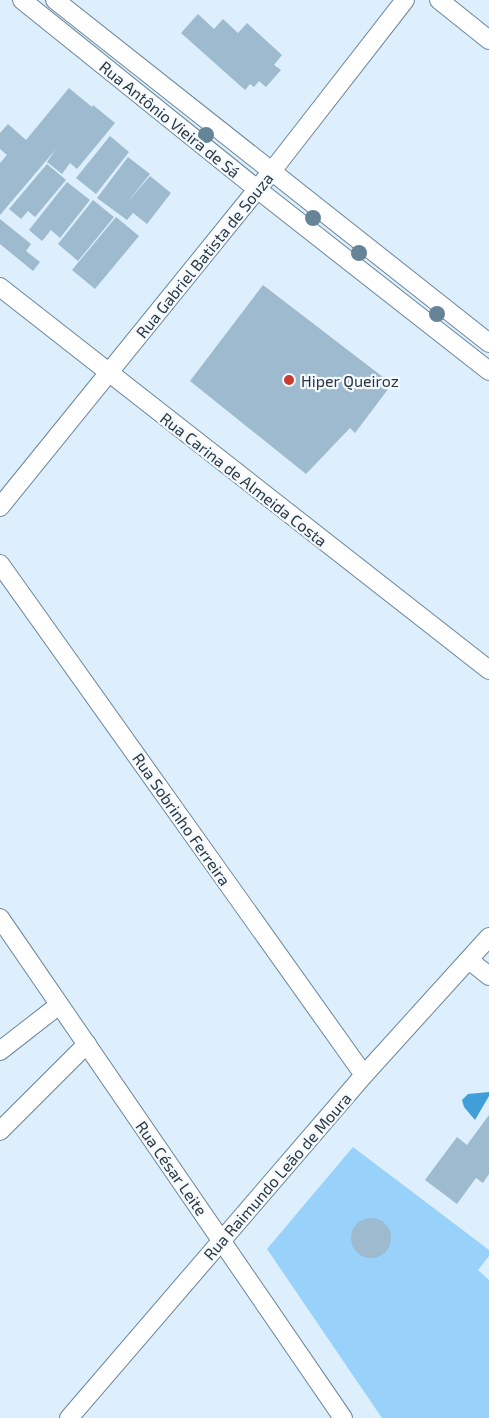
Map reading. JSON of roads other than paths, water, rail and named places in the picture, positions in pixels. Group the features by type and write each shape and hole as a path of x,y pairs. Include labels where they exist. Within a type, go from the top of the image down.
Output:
{"street":[{"name":"Rua Antônio Vieira de Sá","path":"55,0 489,343"},
{"name":"Rua Gabriel Batista de Souza","path":"0,507 272,171 405,0"},
{"path":"439,0 489,40"},
{"name":"Rua Antônio Vieira de Sá","path":"24,1 257,189 489,371"},
{"name":"Rua Carina de Almeida Costa","path":"0,287 489,670"},
{"name":"Rua Sobrinho Ferreira","path":"0,564 364,1075"},
{"name":"Rua César Leite","path":"0,918 343,1418"},
{"name":"Rua Raimundo Leão de Moura","path":"69,1418 364,1075 489,937"},
{"path":"469,960 489,976"},
{"path":"0,1051 59,1005"},
{"path":"0,1131 87,1044"}],"place":[{"name":"Hiper Queiroz","path":"289,380"}]}
